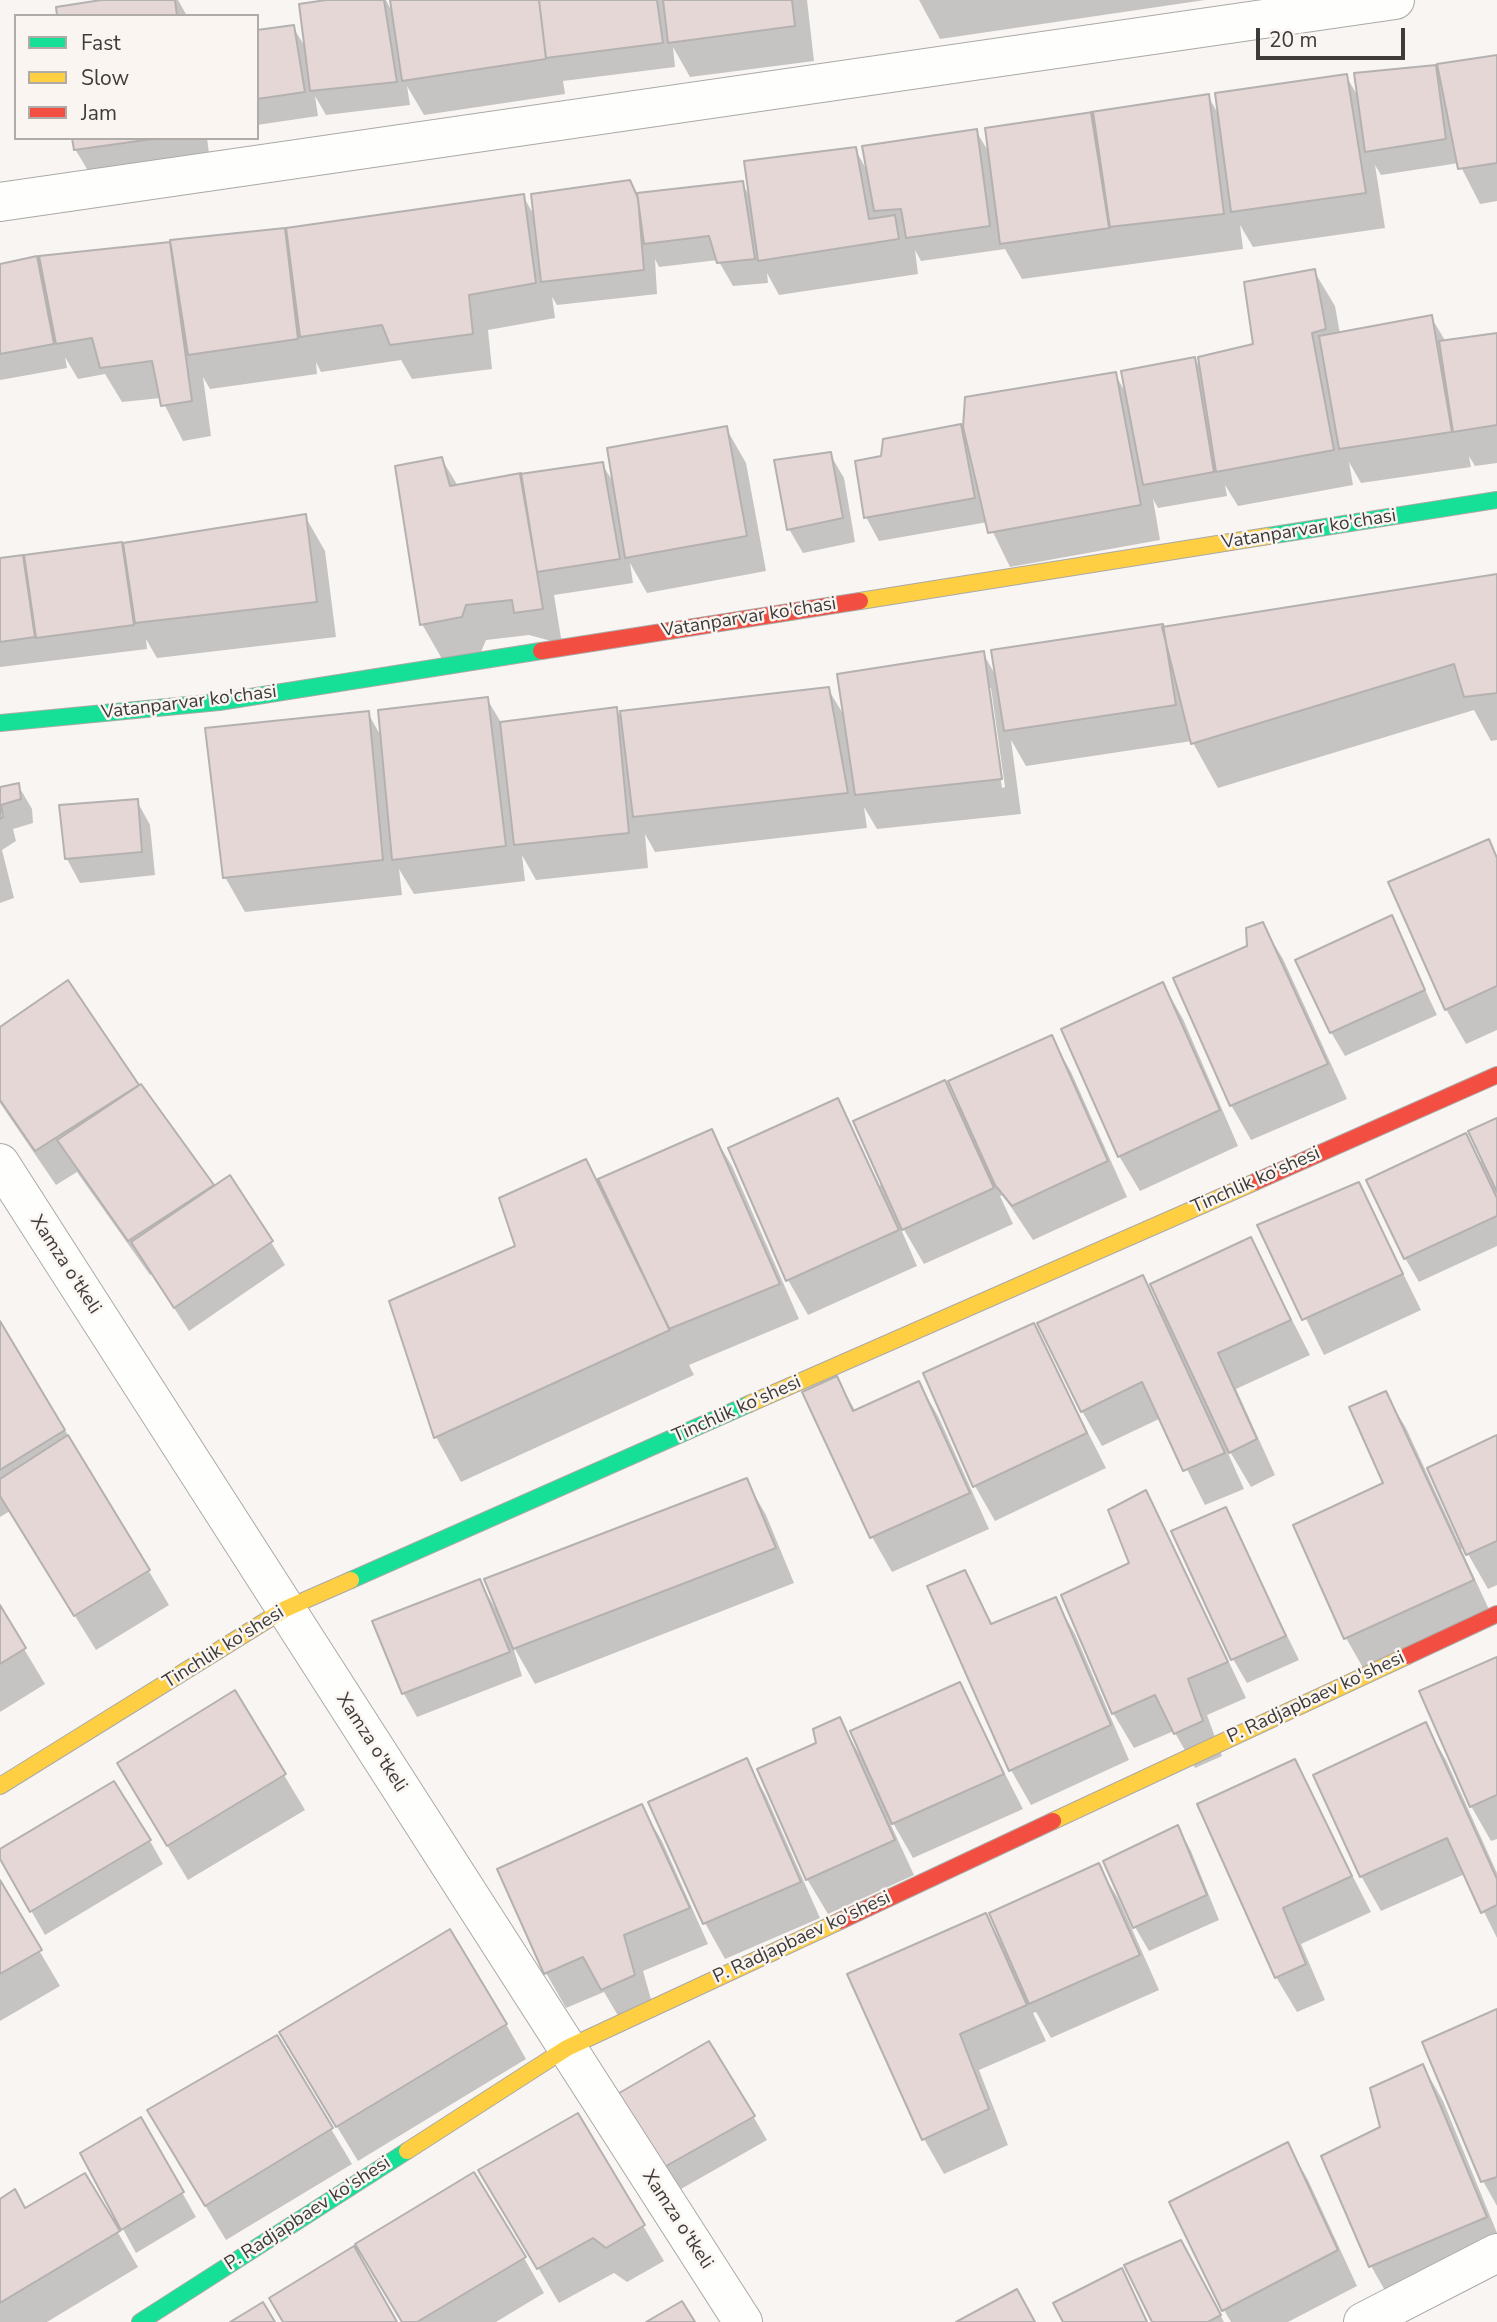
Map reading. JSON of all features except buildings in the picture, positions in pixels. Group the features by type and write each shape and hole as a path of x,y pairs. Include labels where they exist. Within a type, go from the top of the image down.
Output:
{"street":[{"path":"0,202 1395,0"},
{"name":"Vatanparvar ko'chasi","path":"0,723 219,702 1497,500"},
{"name":"Tinchlik ko'shesi","path":"0,1786 285,1609 1497,1075"},
{"name":"Xamza o'tkeli","path":"0,1164 743,2322"},
{"name":"P. Radjapbaev ko'shesi","path":"141,2322 567,2048 1497,1614"},
{"path":"1363,2322 1497,2253"}],"traffic: fast":[{"path":"1268,536 1497,500"},
{"path":"0,723 219,702 541,651"},
{"path":"351,1580 749,1404"},
{"path":"140,2322 407,2151"}],"traffic: slow":[{"path":"860,601 1268,536"},
{"path":"749,1404 1255,1182"},
{"path":"0,1786 285,1609 351,1580"},
{"path":"1053,1821 1407,1656"},
{"path":"407,2151 567,2048 840,1921"}],"traffic: jam":[{"path":"541,651 860,601"},
{"path":"1255,1182 1497,1075"},
{"path":"1407,1656 1497,1614"},
{"path":"840,1921 1053,1821"}]}
